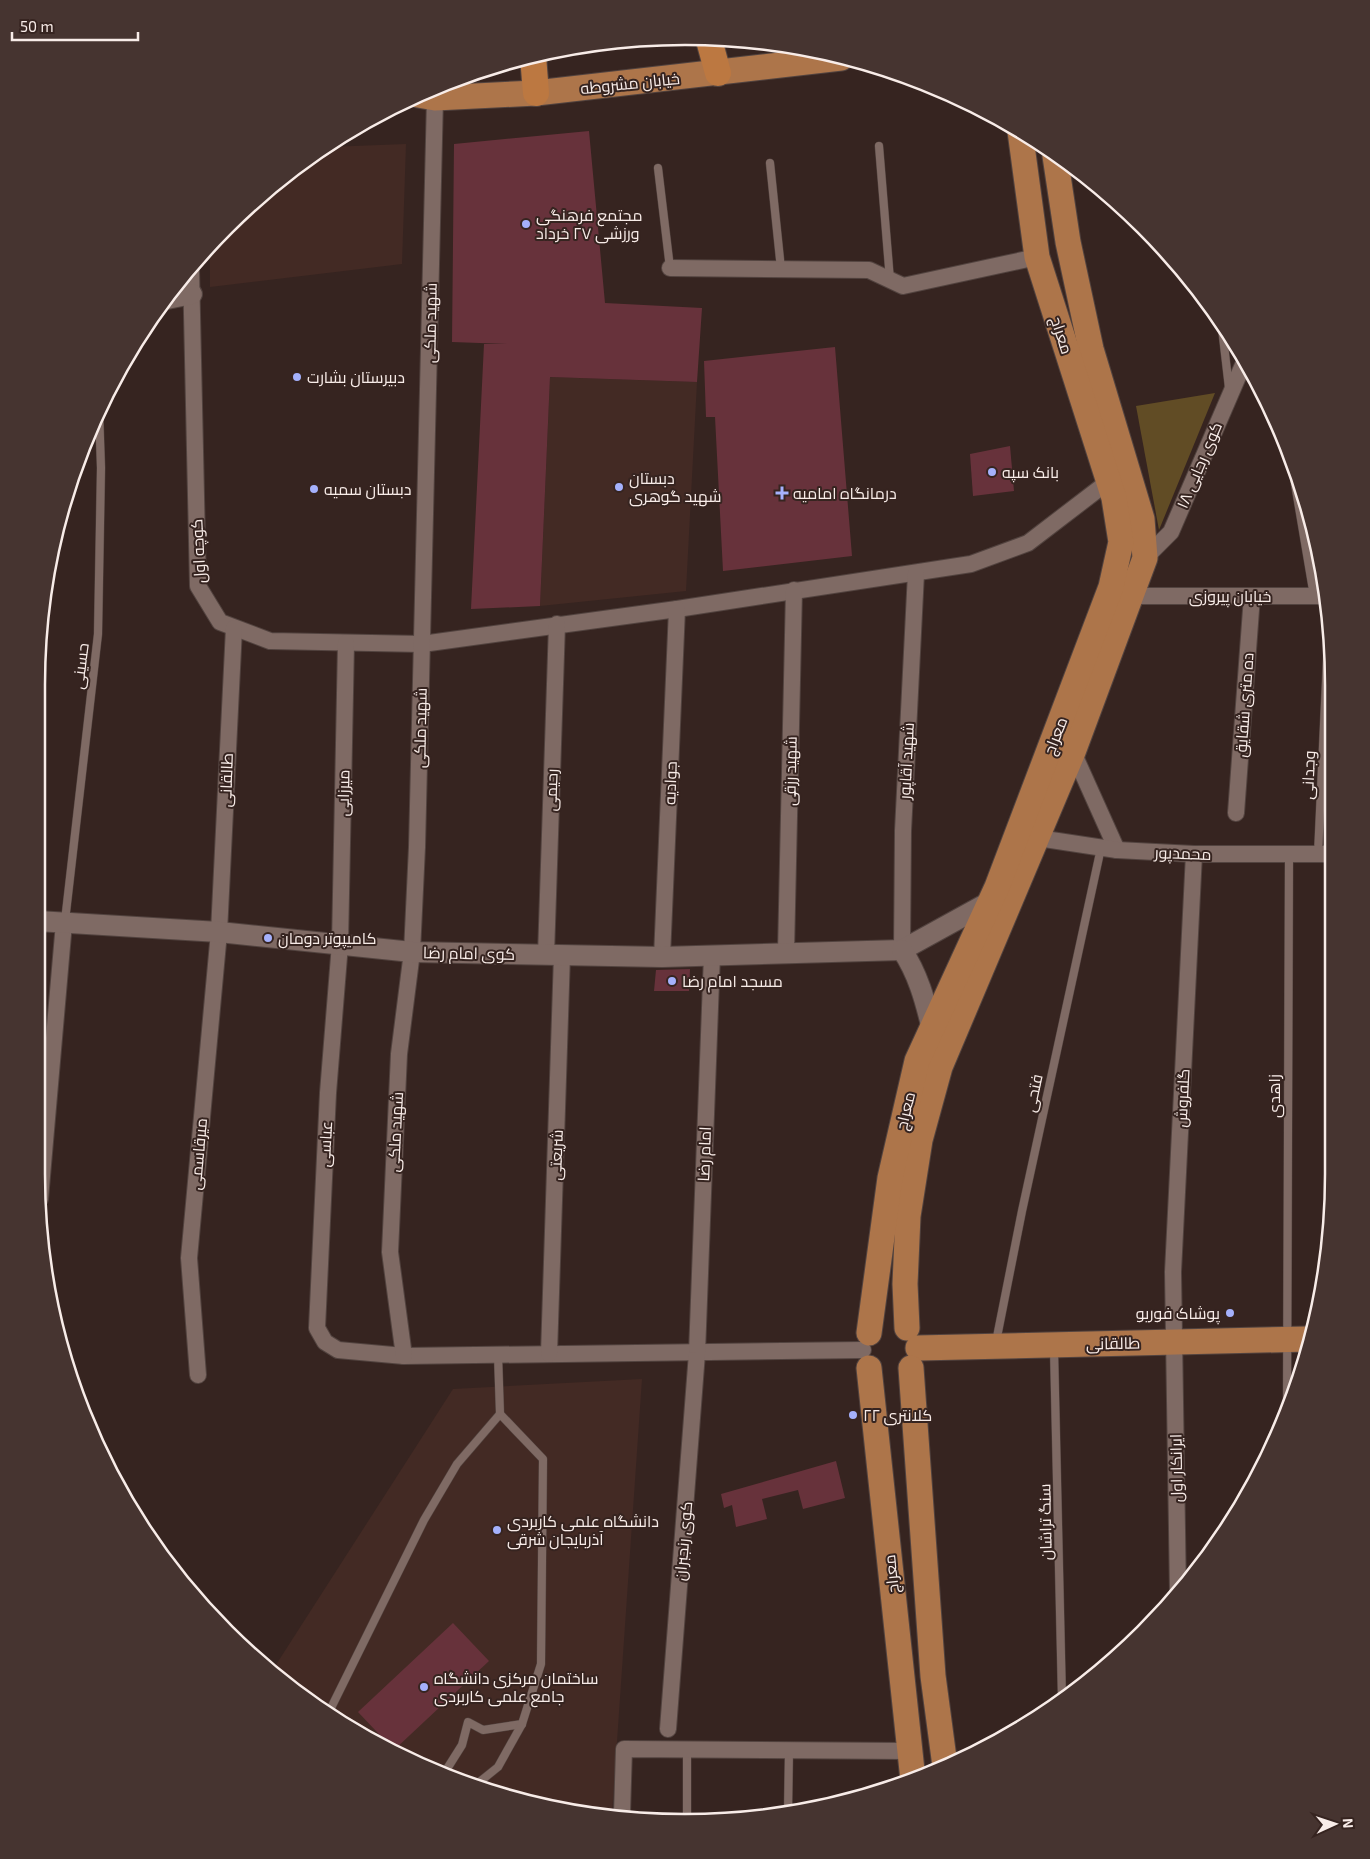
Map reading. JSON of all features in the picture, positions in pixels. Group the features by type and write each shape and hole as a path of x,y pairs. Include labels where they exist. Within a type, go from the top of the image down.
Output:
{"highway":[{"path":"710,46 718,73"},
{"path":"534,63 536,93"}],"main road":[{"name":"خیابان مشروطه","path":"434,97 536,93 823,60"},
{"name":"معراج","path":"912,1772 867,1350 890,1178 917,1061 991,901 1111,587 1121,542 1114,498 1038,257 1021,141"},
{"name":"معراج","path":"948,1757 933,1676 912,1348 906,1284 908,1216 920,1140 940,1067 1073,752 1145,558 1142,519 1090,349 1068,242 1056,164"},
{"path":"883,1323 899,1324 912,1348 904,1374 885,1377 867,1350 883,1323"},
{"name":"طالقانی","path":"912,1348 1297,1339"}],"street":[{"name":"شهید ملکی","path":"404,1356 390,1252 399,1054 412,952 422,644 427,100"},
{"path":"670,268 869,270 902,286 1038,257"},
{"name":"کوچه اول","path":"191,278 198,586 220,622 270,641 422,644 677,609 971,564 1028,543 1109,481"},
{"path":"176,297 192,294"},
{"name":"کوی رجایی ۱۸","path":"1145,558 1171,532 1241,369"},
{"name":"شهید آقاپور","path":"902,950 902,831 916,573"},
{"name":"شهید رزقی","path":"786,952 794,590"},
{"name":"خیابان پیروزی","path":"1132,596 1319,596"},
{"name":"ده متری شقایق","path":"1236,813 1252,596"},
{"name":"جوادیه","path":"662,957 677,609"},
{"name":"رحیمی","path":"554,955 557,624"},
{"name":"طالقانی","path":"219,932 234,628"},
{"name":"میرزایی","path":"340,944 346,643"},
{"path":"1073,752 1117,850"},
{"name":"محمدپور","path":"1038,838 1117,850 1194,854 1324,854"},
{"name":"گلفروش","path":"1173,1341 1173,1272 1194,854"},
{"path":"932,1028 923,993 912,965 902,950 991,901"},
{"name":"کوی امام رضا","path":"45,922 219,932 412,952 662,957 902,950"},
{"path":"45,1142 64,923"},
{"name":"میرقاسمی","path":"198,1375 189,1258 219,932"},
{"name":"عباسی","path":"340,944 328,1093 317,1328 325,1342 338,1350 404,1356"},
{"name":"شریعتی","path":"549,1354 554,955"},
{"name":"امام رضا","path":"697,1353 712,955"},
{"name":"ایرانکار اول","path":"1173,1341 1178,1582"},
{"path":"404,1356 867,1350"},
{"name":"کوی رنجبران","path":"668,1729 697,1353"},
{"path":"622,1811 624,1749 909,1751"}],"lane":[{"path":"879,146 890,280"},
{"path":"770,162 781,269"},
{"path":"658,168 670,268"},
{"path":"1223,339 1230,394"},
{"name":"حسینی","path":"64,923 98,634 101,468 100,427"},
{"name":"وجدانی","path":"1324,854 1325,800"},
{"name":"فتحی","path":"995,1346 1022,1211 1101,848"},
{"name":"زاهدی","path":"1289,854 1297,1339 1291,1379"},
{"name":"سنگ تراشان","path":"1054,1344 1062,1691"},
{"path":"481,1781 498,1767 522,1724 541,1664 543,1459 500,1414 498,1355"},
{"path":"331,1707 424,1520 457,1464 500,1414"},
{"path":"448,1768 462,1745 468,1722 483,1730 522,1724"},
{"path":"687,1749 687,1814"},
{"path":"788,1806 789,1750"}],"shaded area":[{"path":"406,144 402,264 210,287 210,256 232,232 295,177 340,147"},
{"name":"دبستان شهید گوهری","path":"550,377 697,382 686,591 540,606"},
{"path":"1215,393 1159,530 1136,406"},
{"name":"دانشگاه علمی کاربردی آذربایجان شرقی","path":"642,1379 612,1810 560,1802 519,1792 479,1780 440,1765 402,1748 365,1728 329,1706 276,1666 453,1389"}],"building":[{"name":"مجتمع فرهنگی ورزشی ۲۷ خرداد","path":"589,131 605,303 702,308 697,382 550,377 540,606 471,609 484,344 507,344 452,342 454,144"},
{"name":"درمانگاه امامیه","path":"835,347 852,556 723,571 715,417 706,417 704,361"},
{"name":"بانک سپه","path":"1010,446 1014,491 973,496 970,454"},
{"name":"مسجد امام رضا","path":"690,969 689,991 654,991 656,970"},
{"path":"836,1461 845,1498 803,1509 798,1490 762,1499 767,1519 736,1527 732,1505 724,1508 721,1494"},
{"name":"ساختمان مرکزی دانشگاه جامع علمی کاربردی","path":"453,1623 489,1661 398,1746 382,1737 358,1712"}],"place":[{"name":"مجتمع فرهنگی ورزشی ۲۷ خرداد","path":"526,224"},
{"name":"دبیرستان بشارت","path":"297,377"},
{"name":"بانک سپه","path":"992,472"},
{"name":"دبستان شهید گوهری","path":"619,487"},
{"name":"دبستان سمیه","path":"314,489"},
{"name":"درمانگاه امامیه","path":"782,493"},
{"name":"کامیپوتر دومان","path":"268,938"},
{"name":"مسجد امام رضا","path":"672,981"},
{"name":"پوشاک فوریو","path":"1230,1313"},
{"name":"کلانتری ٢٢","path":"853,1415"},
{"name":"دانشگاه علمی کاربردی آذربایجان شرقی","path":"497,1530"},
{"name":"ساختمان مرکزی دانشگاه جامع علمی کاربردی","path":"424,1687"}]}
